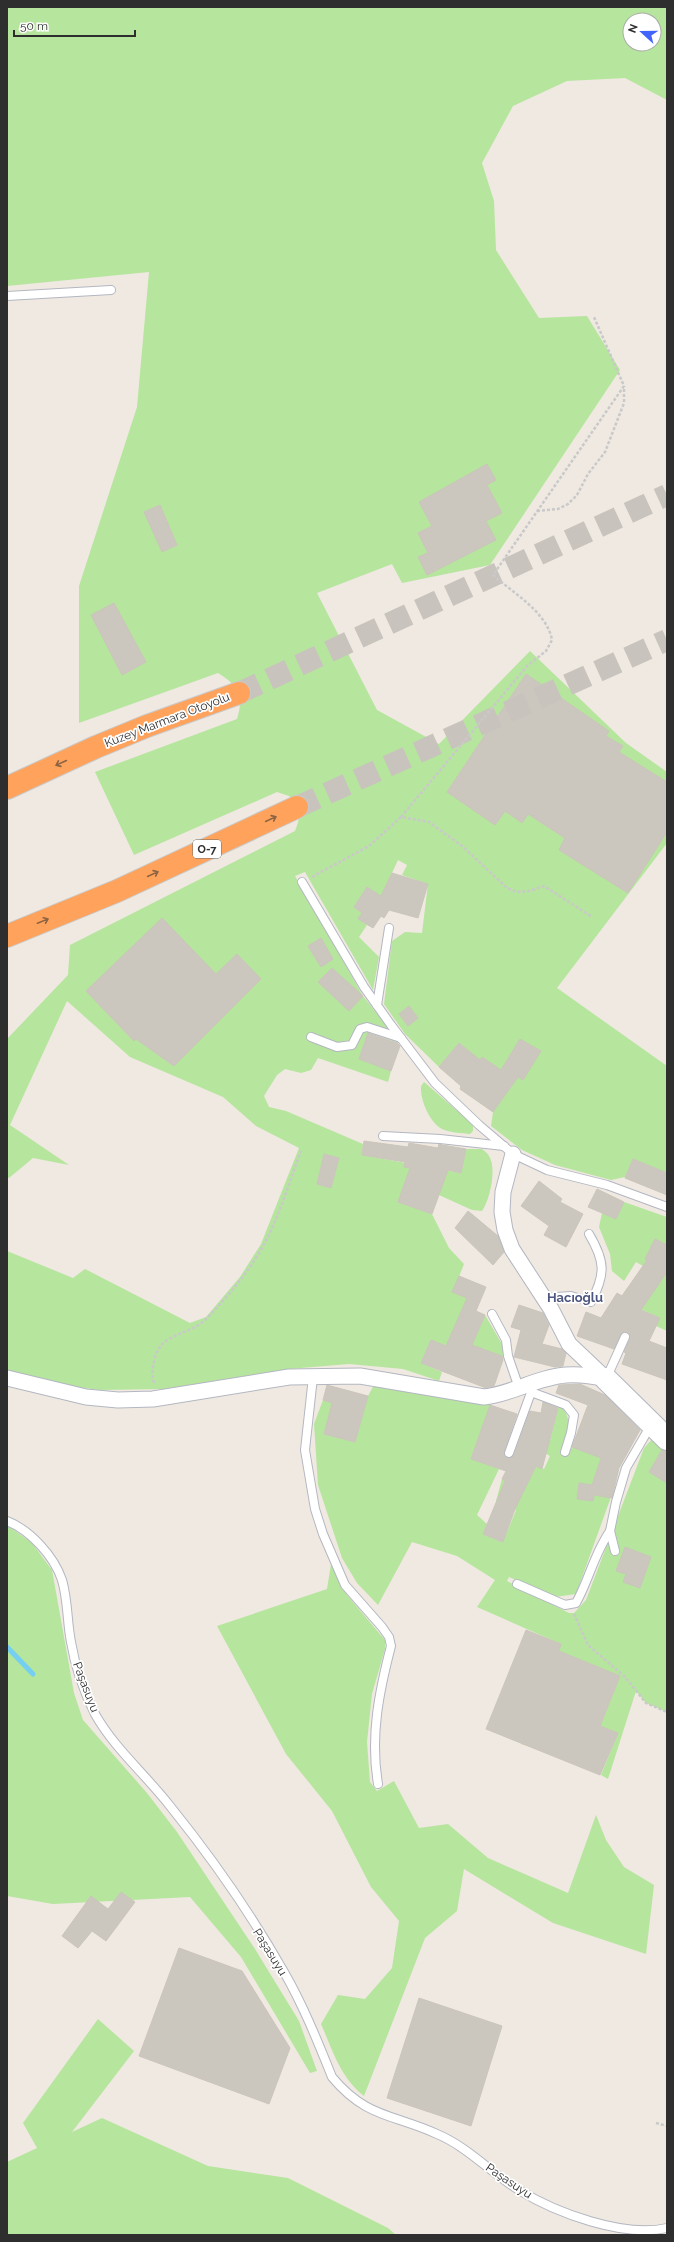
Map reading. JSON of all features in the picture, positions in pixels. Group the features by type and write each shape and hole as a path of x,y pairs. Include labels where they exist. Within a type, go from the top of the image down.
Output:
{"highway":[{"name":"Kuzey Marmara Otoyolu","path":"7,788 96,747 239,693"},
{"name":"O-7","path":"7,936 118,890 297,807"}],"street":[{"path":"508,1150 503,1192 505,1230 512,1250 543,1298 569,1344 667,1439"},
{"path":"7,1378 86,1397 118,1400 161,1398 289,1377 360,1376 484,1397 500,1395 528,1388 566,1375 587,1375 606,1379"}],"lane":[{"path":"7,296 111,290"},
{"path":"302,882 377,1005 435,1083 508,1150 547,1170 607,1185 667,1207"},
{"path":"377,1005 389,928"},
{"path":"311,1037 337,1047 352,1045 360,1028 367,1027 401,1038"},
{"path":"383,1136 440,1139 508,1150"},
{"path":"543,1298 571,1296 591,1302 600,1286 603,1269 600,1252 589,1234"},
{"path":"492,1314 506,1340 508,1356 528,1388 566,1405 574,1415 573,1427 565,1452"},
{"path":"606,1379 625,1337"},
{"path":"313,1377 305,1450 315,1509 323,1534 345,1585 382,1627 389,1637 391,1646 377,1703 375,1757 378,1784"},
{"path":"509,1453 528,1388"},
{"path":"517,1584 565,1605 576,1603 583,1591 600,1545 610,1531 626,1468 652,1423"},
{"name":"Paşasuyu","path":"7,1521 27,1533 42,1548 54,1563 62,1580 76,1662 96,1714 109,1734 170,1806 225,1881 285,1973 332,2077 344,2092 358,2103 375,2112 437,2134 455,2144 519,2190 547,2205 575,2216 610,2226 635,2229 667,2228"},
{"path":"610,1531 615,1551"}],"path":[{"path":"537,511 558,509 568,504 577,495 588,474 605,452 624,403 624,386 594,316"},
{"path":"302,882 369,846 401,817 527,666 546,651 552,640 550,631 540,616 493,575 624,386"},
{"path":"401,817 429,822 462,846 507,888 517,892 529,891 544,886 592,918"},
{"path":"161,1398 153,1379 155,1355 160,1346 173,1335 202,1323 225,1300 248,1270 264,1244 301,1151"},
{"path":"571,1604 579,1629 588,1645 625,1677 646,1703 667,1712"},
{"path":"656,2123 667,2126"}],"green space":[{"path":"7,7 667,7 667,100 625,78 567,81 513,106 482,163 494,201 496,250 539,318 587,316 620,370 490,565 402,583 392,564 317,593 377,710 439,744 530,651 626,743 667,772 667,843 557,988 667,1066 667,1173 633,1159 625,1177 611,1180 555,1165 522,1150 491,1126 493,1112 515,1080 482,1057 477,1064 465,1056 469,1051 459,1043 439,1067 405,1034 384,1004 392,941 405,932 422,933 428,884 402,875 407,865 398,860 384,890 388,901 367,887 354,907 362,913 359,919 367,925 359,937 379,957 373,990 305,872 295,876 363,996 401,1044 369,1032 359,1059 391,1071 388,1082 318,1058 311,1070 301,1073 285,1069 277,1075 264,1096 269,1107 286,1111 363,1144 362,1155 461,1173 466,1149 482,1149 488,1154 491,1161 492,1184 488,1199 482,1211 472,1210 439,1195 441,1188 398,1202 432,1214 449,1248 464,1264 453,1292 479,1303 464,1306 453,1331 474,1340 485,1315 502,1344 504,1357 477,1347 456,1351 431,1340 421,1363 442,1372 439,1381 403,1369 349,1364 289,1369 164,1389 100,1390 76,1387 7,1370 7,1251 73,1278 85,1269 190,1323 206,1317 240,1277 261,1244 299,1148 256,1126 223,1097 130,1057 67,1001 10,1125 69,1165 33,1158 9,1178 7,1177 7,1039 68,975 70,945 295,831 299,816 295,805 289,796 277,792 134,855 95,772 237,719 240,704 238,692 231,682 218,673 79,723 79,586 137,407 149,272 7,286","holes":["324,1154 339,1158 331,1188 317,1184"]},
{"path":"424,1082 469,1121 473,1126 473,1131 470,1134 452,1132 437,1126 429,1116 422,1097 421,1086"},
{"path":"624,1202 667,1217 667,1331 656,1326 660,1318 638,1308 622,1296 627,1288 646,1301 643,1266 636,1262 624,1281 612,1271 610,1254 599,1227 602,1213 616,1219"},
{"path":"374,1385 491,1404 471,1458 499,1469 477,1515 487,1524 483,1534 503,1542 516,1510 496,1501 502,1479 524,1490 536,1466 544,1469 550,1456 522,1441 524,1434 550,1440 559,1405 564,1410 568,1422 567,1435 562,1455 568,1456 572,1447 595,1455 606,1426 583,1417 588,1405 616,1415 603,1444 606,1446 599,1465 601,1466 597,1495 611,1497 576,1594 555,1597 509,1577 507,1581 569,1613 574,1613 586,1600 644,1448 656,1435 667,1450 667,1712 646,1703 636,1691 608,1779 601,1775 618,1733 600,1726 620,1676 566,1654 528,1746 521,1744 561,1644 477,1607 495,1580 457,1556 412,1542 378,1605 357,1583 342,1558 318,1485 314,1424 323,1400 336,1402 324,1434 355,1442 368,1396"},
{"path":"7,1525 32,1543 52,1570 74,1693 83,1720 147,1793 177,1832 255,1949 299,2021 317,2071 310,2073 241,1957 190,1897 53,1904 7,1896"},
{"path":"331,1564 347,1595 385,1640 385,1649 372,1694 367,1742 370,1782 377,1791 394,1781 419,1828 448,1824 488,1858 568,1893 596,1815 606,1840 624,1867 654,1885 646,1954 553,1923 464,1869 457,1911 425,1938 364,2096 349,2081 343,2072 321,2024 338,1995 365,1999 392,1968 399,1921 371,1887 332,1811 286,1754 217,1626 327,1589"},
{"path":"98,2019 134,2051 72,2132 102,2118 208,2166 288,2178 388,2228 396,2235 7,2235 7,2162 37,2148 23,2123"}],"building":[{"path":"487,464 496,480 487,485 502,513 486,521 496,540 427,575 418,557 428,553 418,533 432,526 419,502"},
{"path":"160,505 177,545 162,552 144,512"},
{"path":"114,603 146,662 122,675 91,615"},
{"path":"526,674 609,731 606,736 623,746 619,752 667,782 667,832 628,893 559,850 565,838 528,814 522,823 505,811 495,825 447,792"},
{"path":"392,873 428,884 418,918 389,910 384,918 381,916 373,928 358,919 362,913 354,907 367,887 381,896"},
{"path":"162,918 216,974 237,954 261,979 174,1066 136,1039 134,1041 86,991"},
{"path":"321,938 333,959 321,967 308,946"},
{"path":"332,968 363,996 349,1011 318,982"},
{"path":"409,1006 418,1018 408,1026 399,1014"},
{"path":"368,1033 397,1043 400,1046 391,1071 359,1059"},
{"path":"520,1039 541,1051 523,1080 518,1077 493,1112 460,1089 461,1086 439,1067 459,1043 480,1060 482,1057 501,1070"},
{"path":"364,1141 408,1147 409,1143 438,1148 439,1144 466,1149 461,1173 448,1170 432,1214 398,1202 410,1168 404,1167 405,1162 362,1155"},
{"path":"324,1154 339,1158 331,1188 317,1184"},
{"path":"633,1159 667,1173 667,1195 625,1178"},
{"path":"539,1181 562,1199 560,1202 583,1214 566,1247 544,1235 549,1226 521,1206"},
{"path":"597,1189 624,1202 616,1219 588,1207"},
{"path":"468,1211 498,1236 504,1252 493,1265 455,1228"},
{"path":"655,1239 667,1245 667,1272 641,1310 660,1318 649,1341 667,1348 667,1380 622,1364 626,1353 624,1352 630,1339 628,1332 622,1333 614,1349 577,1336 586,1312 601,1318 617,1293 622,1296 647,1260 645,1259"},
{"path":"459,1276 486,1287 476,1311 485,1315 472,1345 502,1356 503,1360 494,1386 486,1388 421,1363 431,1340 446,1346 467,1298 452,1292"},
{"path":"519,1305 543,1313 549,1325 542,1344 562,1349 566,1353 563,1366 555,1367 514,1357 521,1330 511,1327"},
{"path":"580,1384 605,1395 640,1430 619,1468 612,1498 594,1495 593,1501 577,1499 579,1483 592,1485 601,1458 572,1447 588,1405 556,1393 559,1385"},
{"path":"327,1385 368,1396 355,1442 324,1434 332,1403 323,1400"},
{"path":"543,1402 558,1408 542,1469 536,1466 515,1509 503,1542 483,1534 505,1481 502,1479 506,1471 471,1459 490,1405 517,1414 504,1452 505,1456 510,1458 514,1455 530,1411 541,1413"},
{"path":"662,1450 667,1451 667,1483 649,1472"},
{"path":"625,1547 651,1557 640,1588 623,1582 626,1574 616,1571"},
{"path":"526,1630 561,1644 559,1651 620,1676 600,1726 618,1733 600,1775 486,1729"},
{"path":"121,1892 135,1902 106,1941 92,1931 78,1948 62,1936 91,1896 108,1909"},
{"path":"179,1948 242,1971 290,2048 269,2104 139,2056"},
{"path":"419,1998 502,2026 471,2126 387,2098"}],"waterway":[{"path":"7,1647 33,1674"}],"tunnel":[{"path":"239,693 667,495"},
{"path":"297,807 667,640"}],"district":[{"name":"Hacıoğlu","path":"575,1297"}]}
